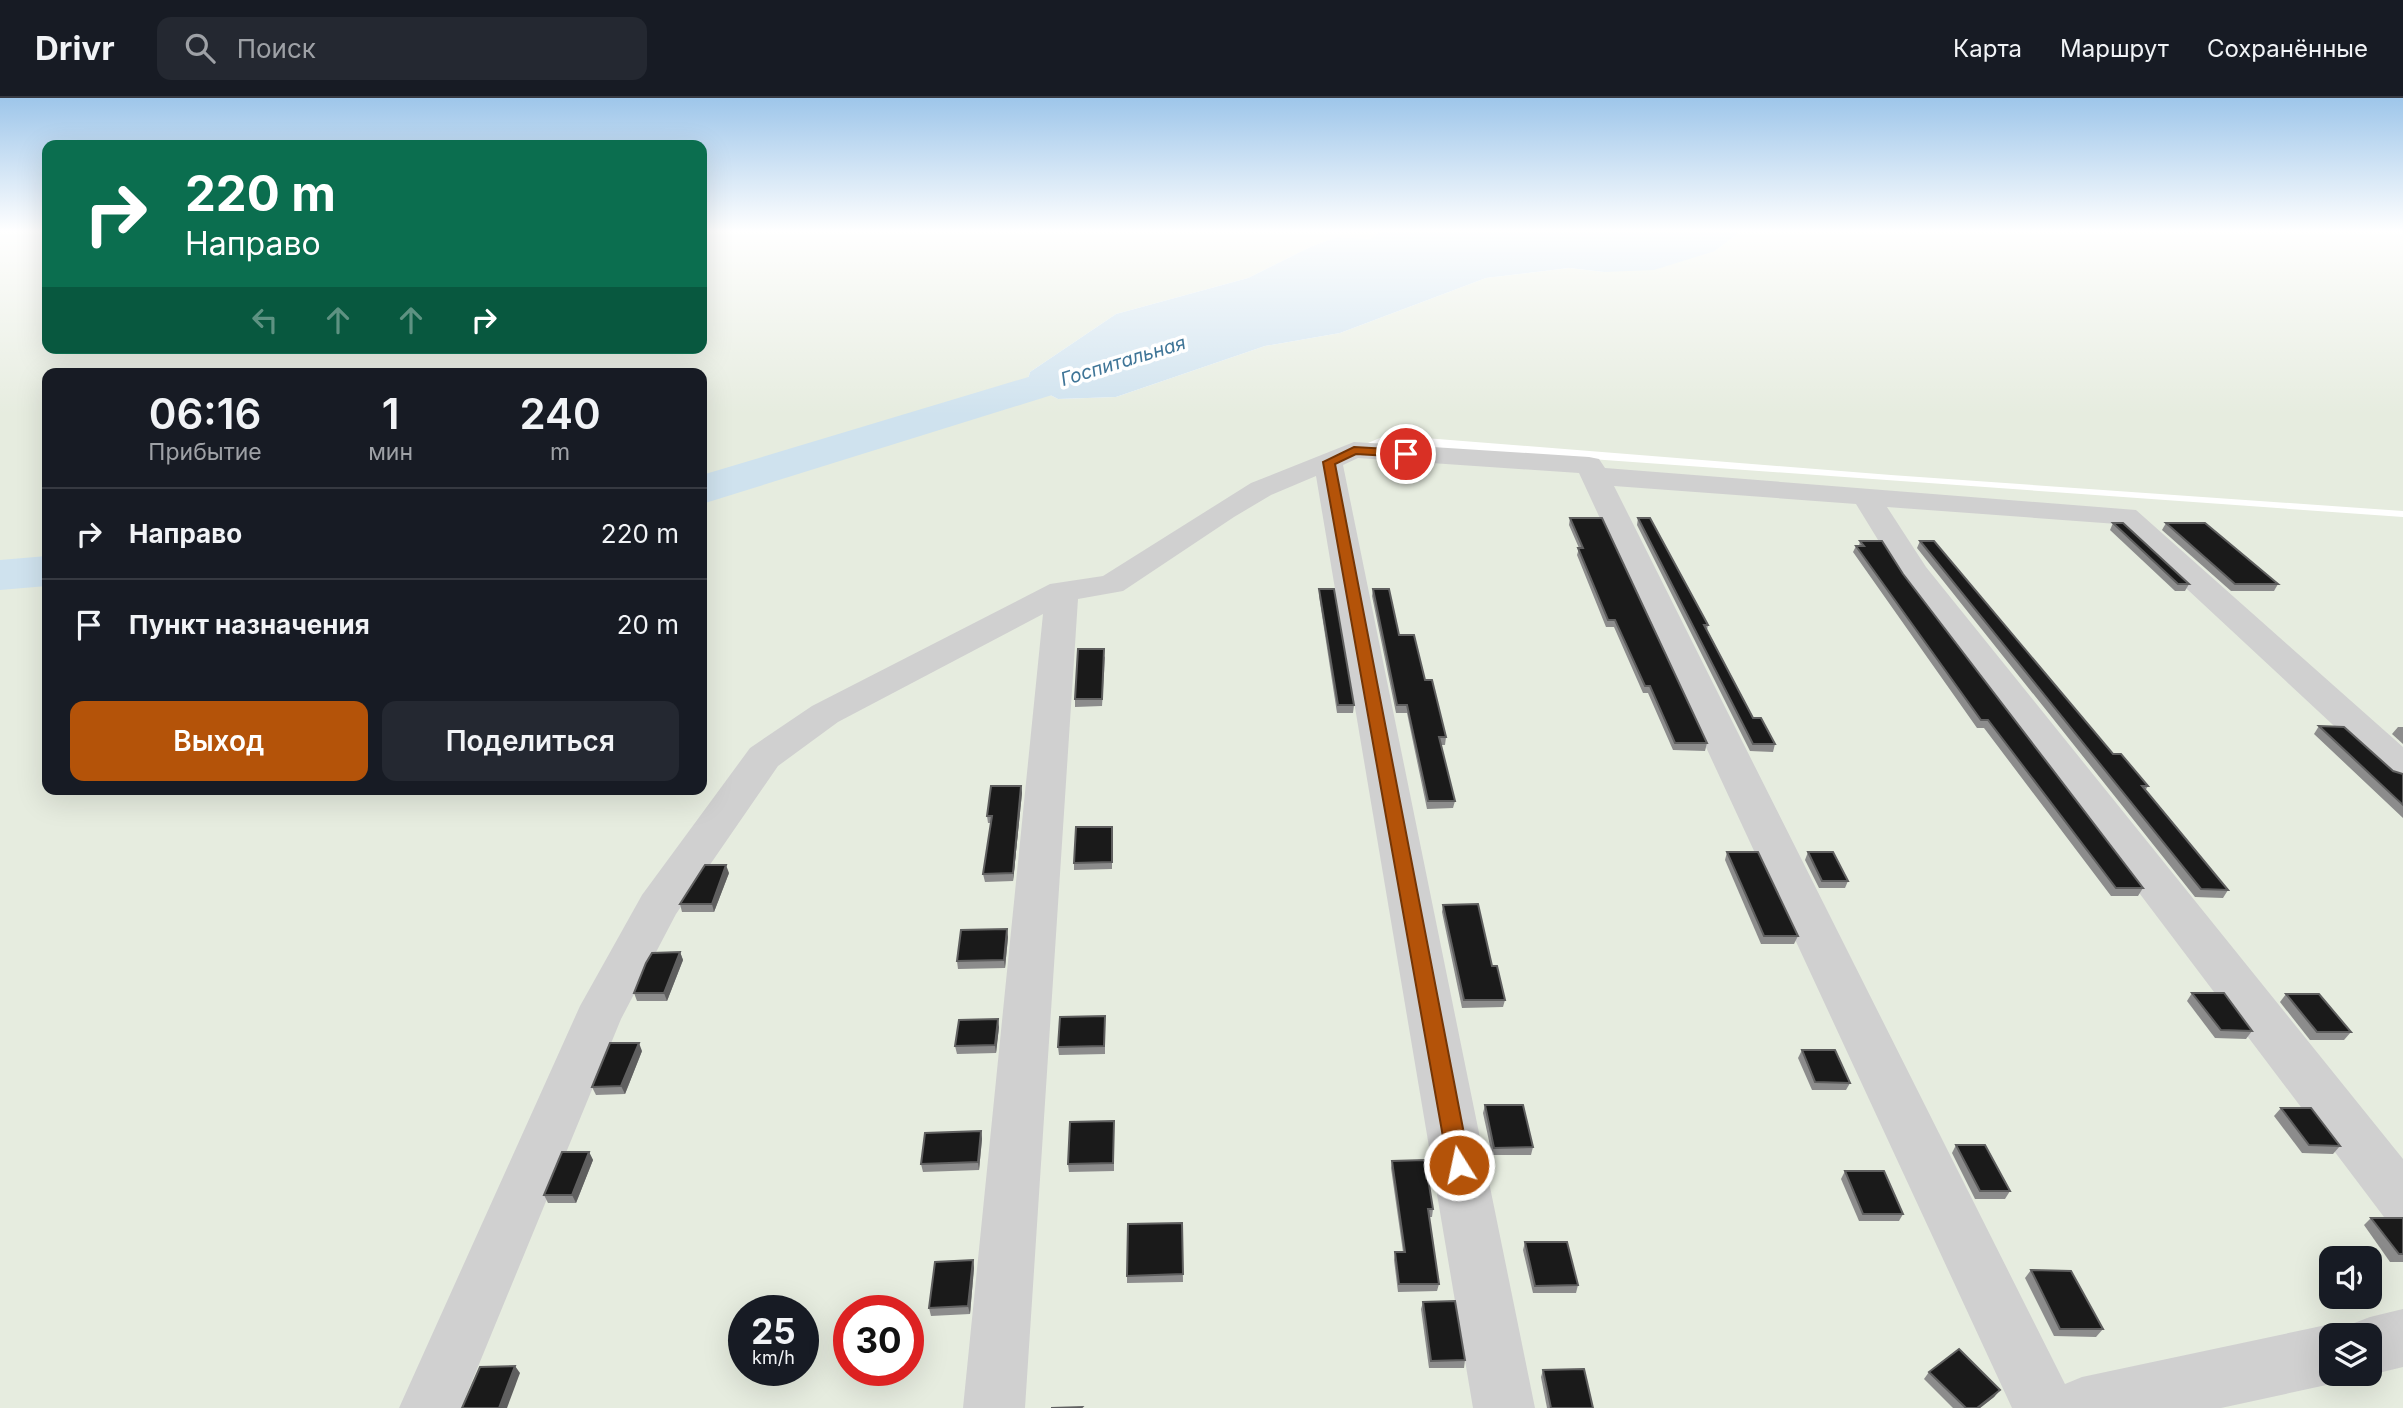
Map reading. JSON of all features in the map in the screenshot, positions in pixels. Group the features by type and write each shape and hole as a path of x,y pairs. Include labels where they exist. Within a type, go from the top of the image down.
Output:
{"street":[{"path":"430,1408 597,1018 658,906 764,757 825,714 1062,591 1112,584 1232,505 1261,489 1354,450 1589,465 2044,1408"},
{"path":"1328,462 1504,1408"},
{"path":"1594,476 2125,516 2403,768"},
{"path":"1866,496 1913,572 2403,1200"},
{"path":"994,1408 1062,591"},
{"path":"2382,1343 2403,1338"},
{"path":"2082,1408 2319,1357"}],"shaded area":[{"path":"0,293 42,293 42,354 707,354 707,293 1193,293 1116,314 1030,372 1027,383 1058,399 1116,397 1265,346 1340,333 1446,293 2403,293 2403,511 1891,475 1387,435 1368,443 2403,517 2403,1408 0,1408"}],"water":[{"path":"1193,293 1446,293 1340,333 1265,346 1116,397 1058,399 1027,383 1030,372 1116,314"}],"building":[{"path":"1570,518 1602,518 1707,743 1675,743 1650,686 1645,686 1615,620 1608,620 1578,548 1583,548"},
{"path":"1638,518 1650,518 1708,625 1704,625 1753,718 1761,718 1775,744 1753,744"},
{"path":"2113,523 2123,523 2189,584 2178,584"},
{"path":"2166,523 2205,523 2278,584 2235,584"},
{"path":"1860,541 1882,541 1903,574 2143,888 2116,888 1988,720 1981,720 1856,546 1864,546"},
{"path":"1920,541 1934,541 2113,754 2121,754 2148,786 2142,786 2228,890 2201,889"},
{"path":"1319,589 1334,589 1354,705 1338,705"},
{"path":"1373,589 1389,589 1399,635 1414,635 1425,680 1432,680 1446,737 1439,737 1455,801 1428,801 1407,705 1397,705"},
{"path":"1078,649 1104,649 1102,699 1075,699"},
{"path":"2319,726 2344,727 2393,771 2403,774 2403,805"},
{"path":"991,786 1021,786 1013,873 983,874 992,816 987,816"},
{"path":"1076,827 1112,827 1112,862 1074,863"},
{"path":"1727,852 1758,852 1798,936 1764,936"},
{"path":"1808,852 1833,852 1848,881 1822,881"},
{"path":"705,865 726,865 712,904 680,904"},
{"path":"1478,904 1492,966 1497,966 1505,1000 1464,1000 1443,905"},
{"path":"1007,929 1004,960 957,961 961,930"},
{"path":"680,952 664,993 634,993 652,953"},
{"path":"2192,993 2224,993 2252,1031 2221,1030"},
{"path":"2286,994 2319,994 2351,1032 2317,1032"},
{"path":"1105,1016 1104,1046 1058,1047 1060,1017"},
{"path":"998,1019 995,1045 955,1046 959,1020"},
{"path":"610,1043 639,1043 621,1086 592,1087"},
{"path":"1802,1050 1835,1050 1850,1083 1815,1082"},
{"path":"1485,1105 1523,1105 1533,1147 1494,1148"},
{"path":"2281,1108 2311,1108 2340,1146 2309,1145"},
{"path":"1114,1121 1113,1163 1068,1164 1070,1122"},
{"path":"981,1131 978,1162 921,1164 925,1133"},
{"path":"1956,1145 1985,1145 2010,1191 1980,1191"},
{"path":"562,1152 589,1152 572,1195 544,1195"},
{"path":"1425,1160 1433,1209 1428,1209 1439,1284 1399,1284 1395,1252 1405,1252 1392,1161"},
{"path":"1845,1171 1884,1171 1903,1214 1863,1214"},
{"path":"2371,1218 2403,1218 2403,1254 2399,1254"},
{"path":"1182,1223 1183,1274 1127,1276 1128,1224"},
{"path":"1525,1242 1567,1242 1578,1285 1535,1286"},
{"path":"973,1260 968,1306 929,1308 935,1262"},
{"path":"2031,1270 2071,1271 2103,1329 2060,1329"},
{"path":"1455,1301 1465,1360 1431,1361 1423,1302"},
{"path":"1959,1349 2000,1390 1977,1408 1966,1408 1929,1372"},
{"path":"515,1366 499,1408 462,1408 480,1367"},
{"path":"1584,1369 1593,1408 1551,1408 1543,1370"}],"waterway":[{"name":"Госпитальная","path":"707,488 1115,363"},
{"name":"Госпитальная","path":"0,575 42,571"}],"route":[{"path":"1406,454 1354,450 1328,462 1459,1165"}]}
